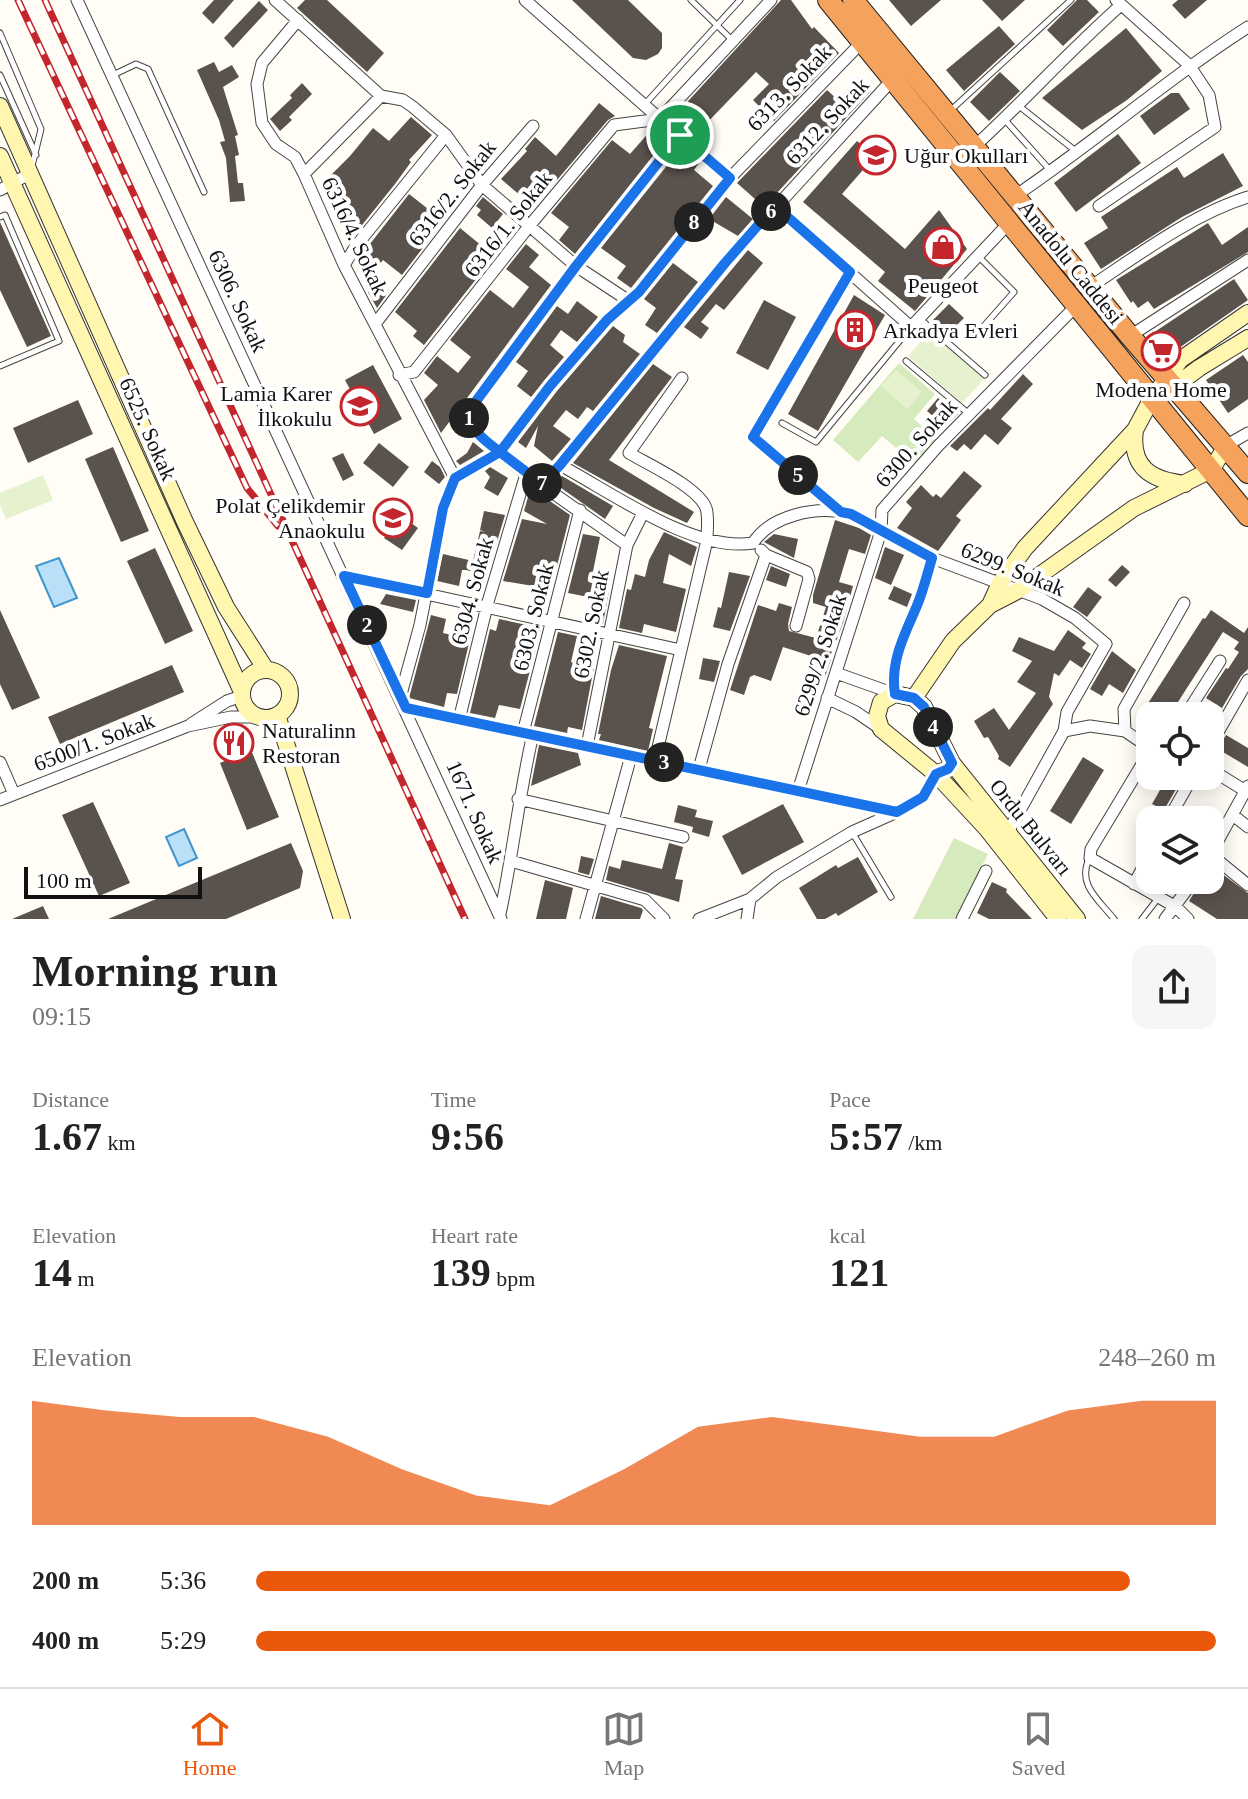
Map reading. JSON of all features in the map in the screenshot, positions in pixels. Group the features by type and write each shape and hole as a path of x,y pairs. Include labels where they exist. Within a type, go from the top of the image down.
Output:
{"highway":[{"name":"Anadolu Caddesi","path":"828,0 1248,516"},
{"name":"Anadolu Caddesi","path":"853,0 1130,336 1248,473"}],"street":[{"name":"6306. Sokak","path":"77,0 351,591"},
{"path":"275,0 381,96 403,100 446,135 482,185 576,266 629,301"},
{"path":"525,0 730,178"},
{"path":"660,119 771,0"},
{"path":"975,146 1119,2 1189,65 1209,95 1215,127 1099,206"},
{"name":"6316/4. Sokak","path":"298,20 262,63 257,84 262,123 276,144 295,157 344,265 455,478"},
{"path":"1015,196 1078,152 1189,65 1248,27"},
{"name":"6313. Sokak","path":"455,478 500,452 550,386 607,320 639,292 730,178 862,42"},
{"name":"6312. Sokak","path":"542,484 725,263 893,79"},
{"path":"304,174 381,96"},
{"name":"6525. Sokak","path":"0,106 185,522 226,607 265,668"},
{"name":"6316/1. Sokak","path":"399,375 414,372 614,125 660,119"},
{"name":"6316/2. Sokak","path":"375,324 482,185 533,126"},
{"path":"344,265 446,135"},
{"path":"627,545 526,474 480,437 470,423 468,412 576,266 680,135"},
{"path":"4,174 29,174"},
{"name":"6525. Sokak","path":"4,174 242,694"},
{"path":"1090,287 1156,243 1232,202 1248,197"},
{"path":"775,206 917,326 1008,224"},
{"path":"1130,336 1248,260"},
{"path":"841,512 753,437 850,272"},
{"name":"6300. Sokak","path":"881,531 882,510 1075,307"},
{"path":"1171,381 1180,360 1248,313"},
{"path":"990,605 1000,583 1025,548 1135,430 1151,400 1171,381 1248,338"},
{"path":"1225,352 1248,347"},
{"path":"655,760 707,540 706,507 687,488 629,453 682,378"},
{"path":"1135,430 1135,455 1143,468 1166,482 1185,484"},
{"path":"836,673 914,698 953,641 990,605 1019,590 1134,508 1211,470 1227,445 1248,433"},
{"path":"560,465 643,513 707,540 753,543 766,555 807,572 809,579 796,626"},
{"name":"6304. Sokak","path":"459,720 486,607 526,474"},
{"path":"455,478 443,508 403,703 459,720 897,812"},
{"name":"6303. Sokak","path":"501,917 528,734 580,510"},
{"path":"753,543 760,532 772,523 809,512 851,514 881,531"},
{"name":"6302. Sokak","path":"587,746 627,545 643,513"},
{"name":"6299. Sokak","path":"881,531 932,558 1019,590 1075,618 1106,644 1067,712 1064,731 1008,832"},
{"name":"6299/2. Sokak","path":"798,791 881,531"},
{"path":"699,769 728,664 766,555"},
{"path":"895,694 892,677 900,645 918,605 932,558"},
{"path":"344,576 681,650"},
{"name":"1671. Sokak","path":"351,591 501,917"},
{"path":"1125,731 1124,709 1184,603"},
{"path":"1194,702 1220,661"},
{"path":"188,726 231,717 259,717 277,715 290,701 290,686 280,673 265,668 247,679 242,694 246,708 259,717"},
{"path":"1224,722 1248,680"},
{"path":"188,726 242,694"},
{"path":"881,729 877,721 878,707 887,697 895,694"},
{"name":"Ordu Bulvarı","path":"827,698 881,729 936,774 987,829 1058,919"},
{"name":"Ordu Bulvarı","path":"914,698 924,707 952,763 1077,919"},
{"path":"277,715 342,919"},
{"name":"6500/1. Sokak","path":"0,800 188,726"},
{"path":"1064,731 1090,726 1125,731 1136,739"},
{"path":"586,919 631,756"},
{"name":"6500/1. Sokak","path":"0,762 14,794"},
{"path":"699,919 750,899 777,877 852,832 923,797 936,774 948,769 952,763"},
{"path":"1136,773 1091,849 1090,858 1159,896 1188,919"},
{"path":"1224,776 1246,788 1224,832"},
{"path":"518,799 683,837"},
{"path":"1234,816 1248,827"},
{"path":"511,861 645,900 664,919"},
{"path":"1224,866 1248,885"},
{"path":"962,919 986,871"},
{"path":"1134,884 1136,880"},
{"path":"1165,919 1185,894"},
{"path":"747,919 750,899"}],"lane":[{"path":"691,0 732,40"},
{"path":"644,105 740,0"},
{"path":"947,113 1071,0"},
{"path":"0,33 41,129 29,174"},
{"path":"112,76 136,64 148,69 204,192"},
{"path":"0,75 36,156"},
{"path":"1018,105 1078,152"},
{"path":"1004,120 1051,172"},
{"path":"0,217 5,215 59,341 0,366"},
{"path":"975,336 1014,292 978,256"},
{"path":"782,423 816,442 917,326 985,375"},
{"path":"906,361 970,414"},
{"path":"852,832 891,897"},
{"path":"1090,858 1085,883 1114,919"},
{"path":"1142,919 1159,896"}],"green space":[{"path":"931,330 985,378 962,403 908,356"},
{"path":"899,363 935,394 914,419 937,440 916,465 882,436 858,462 833,440"},
{"path":"896,370 922,392 907,409 881,386"},
{"path":"43,475 53,500 6,519 0,505 0,493"},
{"path":"954,838 988,854 955,919 913,919"}],"water":[{"path":"59,558 77,598 54,607 36,566"},
{"path":"184,829 197,858 179,866 166,837"}],"building":[{"path":"214,0 234,0 213,24 202,13"},
{"path":"305,0 327,0 384,53 367,72 297,8"},
{"path":"572,0 628,0 662,33 662,48 646,60 633,58"},
{"path":"781,0 791,0 812,29 814,27 839,53 774,121 753,100 769,84 756,72 699,131 679,111"},
{"path":"889,0 941,0 911,26"},
{"path":"982,0 1025,0 1002,21"},
{"path":"1077,0 1087,0 1099,12 1063,46 1047,30"},
{"path":"1178,0 1207,0 1185,19 1172,5"},
{"path":"259,1 268,10 233,48 224,38"},
{"path":"999,26 1015,44 964,91 946,70"},
{"path":"1126,28 1162,71 1127,100 1082,130 1042,98"},
{"path":"214,62 219,72 232,65 239,77 223,87 238,135 235,136 239,155 235,156 238,183 243,183 245,201 230,202 226,158 220,142 225,141 197,70"},
{"path":"1000,72 1020,91 989,121 970,102"},
{"path":"858,78 871,91 764,207 737,183 827,90 838,100"},
{"path":"302,83 312,94 280,131 270,119 292,98 290,95"},
{"path":"1171,93 1179,93 1190,109 1154,135 1140,116"},
{"path":"599,103 615,116 608,120 529,213 517,202 522,197 501,179 527,151 525,149 535,137 556,156"},
{"path":"411,117 432,135 409,160 411,162 395,184 354,235 338,221 340,219 321,185 373,128 389,141"},
{"path":"657,128 668,137 575,254 559,240 569,227 551,213 612,140 630,154 652,129"},
{"path":"1118,134 1141,163 1076,212 1054,183"},
{"path":"857,141 875,156 842,194 905,249 939,210 967,249 915,311 878,281 885,272 803,202"},
{"path":"681,148 699,163 694,170 713,186 631,288 617,278 626,266 601,248"},
{"path":"1223,153 1243,186 1182,217 1101,269 1084,243 1108,228 1101,217 1177,167 1184,178"},
{"path":"409,194 432,212 441,201 452,210 402,275 383,260 374,271 359,258"},
{"path":"483,197 503,214 492,228 477,215 481,210 476,206"},
{"path":"726,197 753,219 738,236 709,219"},
{"path":"0,222 51,336 27,347 0,290"},
{"path":"1208,223 1222,245 1248,227 1248,252 1154,309 1148,301 1138,308 1133,301 1131,303 1116,280"},
{"path":"499,225 511,235 424,345 413,336 417,331 395,312 460,228 482,246"},
{"path":"526,244 539,255 529,267 551,285 441,433 424,400 438,385 424,373 437,356 458,373 471,357 450,340 490,290 513,308 529,287 506,269"},
{"path":"748,250 763,263 724,310 716,304 701,322 709,328 701,339 684,327"},
{"path":"673,263 698,282 657,333 645,325 656,308 644,299"},
{"path":"1234,279 1248,300 1169,355 1153,333"},
{"path":"376,284 387,294 377,308 368,292"},
{"path":"854,295 885,315 818,431 788,414"},
{"path":"764,300 796,317 768,370 736,353"},
{"path":"577,301 598,317 577,342 561,330 550,345 564,357 531,397 517,386 528,371 516,362 557,306 568,314"},
{"path":"949,304 964,318 947,335 931,322"},
{"path":"613,326 625,335 623,342 640,354 593,411 587,407 578,419 566,410 553,426 571,439 552,461 534,446 538,426 526,448 518,442 557,391"},
{"path":"1243,355 1248,362 1248,399 1228,413 1206,380"},
{"path":"653,364 672,377 609,460 694,512 687,523 573,463"},
{"name":"Lamia Karer İlkokulu","path":"373,365 402,419 374,434 345,380"},
{"path":"1023,374 1033,384 1001,419 1012,428 998,445 985,434 971,450 964,444 957,451 950,446 988,408 990,410"},
{"path":"938,398 958,414 938,434 927,425 934,417 927,411"},
{"path":"78,400 93,434 28,463 13,428"},
{"path":"473,442 484,451 460,465 456,461 467,453"},
{"name":"Polat Çelikdemir Anaokulu","path":"379,443 409,467 393,487 363,463"},
{"path":"113,447 149,531 121,542 85,459"},
{"path":"343,453 354,475 343,481 332,458"},
{"path":"432,461 440,467 445,477 439,484 424,472"},
{"path":"490,467 508,478 498,496 484,488 490,477 485,471"},
{"path":"964,471 982,486 956,516 961,520 938,551 897,528 912,508 906,502 921,485 933,497 936,494 941,498"},
{"path":"562,476 613,506 605,519 554,483"},
{"path":"530,490 570,515 551,589 503,581 522,519 547,524 524,511"},
{"path":"484,511 505,515 487,575 462,570 459,586 437,581 443,554 473,561 480,531 485,532 480,530"},
{"path":"400,515 418,528 402,550 384,538"},
{"path":"835,520 871,535 865,554 849,549 839,582 853,586 825,677 806,670 811,656 783,647 771,681 754,675 750,677 744,695 730,690 758,605 776,611 779,603 792,607 789,631 816,638 826,607 813,603 813,595"},
{"path":"664,532 697,547 691,566 669,554 663,583 686,589 676,632 644,624 642,633 619,628 627,589 631,590 635,574 645,577 649,560"},
{"path":"583,534 600,537 591,581 610,585 603,624 593,622 598,599 568,593"},
{"path":"774,534 798,539 794,558 764,542"},
{"path":"885,547 904,555 891,585 875,578"},
{"path":"155,548 193,631 165,644 127,561"},
{"path":"1122,565 1130,572 1116,587 1108,580"},
{"path":"771,566 790,574 786,587 766,580"},
{"path":"729,572 750,576 730,631 713,627"},
{"path":"894,586 912,594 907,607 888,599"},
{"path":"1088,587 1102,597 1087,617 1073,607"},
{"path":"386,594 416,600 413,612 380,604"},
{"path":"0,610 40,698 12,710 0,684"},
{"path":"1211,610 1244,633 1248,627 1248,669 1224,705 1224,702 1212,702 1206,698 1239,652 1234,649 1239,642 1223,632 1178,702 1149,702 1203,618"},
{"path":"431,615 446,619 443,633 470,639 457,694 447,693 444,707 409,698"},
{"path":"499,619 541,628 520,709 499,705 495,718 470,713 490,629 496,631"},
{"path":"1068,630 1086,643 1082,648 1091,654 1082,668 1070,660 1059,676 1054,673 1049,697 1053,704 1010,767 998,759 988,737 984,738 974,721 994,708 1009,730 1036,693 1017,682 1032,661 1012,651 1019,637 1054,651"},
{"path":"558,632 577,636 571,662 594,667 582,730 568,727 567,733 534,726"},
{"path":"619,645 667,656 649,728 653,729 648,751 599,740 611,670"},
{"path":"1112,651 1136,670 1123,693 1109,684 1102,696 1090,689"},
{"path":"703,658 720,661 714,682 699,679"},
{"path":"172,665 184,692 60,744 48,717"},
{"path":"1226,735 1248,748 1248,767 1224,753"},
{"path":"539,745 578,753 581,765 531,786"},
{"path":"251,750 279,817 247,830 220,763"},
{"path":"1083,757 1104,770 1071,824 1050,811"},
{"path":"1160,790 1176,790 1166,806 1152,804"},
{"path":"93,802 130,883 99,896 62,815"},
{"path":"783,804 804,842 742,875 722,836"},
{"path":"678,805 697,810 695,817 713,821 709,837 692,832 693,827 674,822"},
{"path":"291,843 303,871 300,888 226,919 108,919"},
{"path":"669,843 683,847 675,879 683,880 679,902 606,880 609,866 620,869 622,860 662,869"},
{"path":"581,856 594,859 589,875 578,872"},
{"path":"858,857 878,892 838,916 836,913 825,919 817,919 799,888 836,865 838,868"},
{"path":"1224,875 1248,893 1248,919 1217,919 1189,901 1193,894 1224,894"},
{"path":"545,880 573,888 566,919 536,919"},
{"path":"992,882 1007,889 1006,892 1032,919 989,919 977,913"},
{"path":"601,896 641,908 640,919 595,919"},
{"path":"43,906 49,919 12,919"}],"railway":[{"path":"18,0 247,488 278,526"},
{"path":"45,0 465,919"}],"place":[{"name":"Uğur Okulları","path":"876,155"},
{"name":"Peugeot","path":"943,247"},
{"name":"Arkadya Evleri","path":"855,330"},
{"name":"Modena Home","path":"1161,351"},
{"name":"Lamia Karer İlkokulu","path":"360,406"},
{"name":"Polat Çelikdemir Anaokulu","path":"393,518"},
{"name":"Naturalinn Restoran","path":"234,743"}],"route":[{"path":"680,135 576,266 468,412 470,423 480,437 500,452 455,478 443,508 427,593 344,576 406,708 897,812 923,797 936,774 948,769 952,763 924,707 914,698 895,694 892,677 900,645 918,605 932,558 851,514 841,512 753,437 850,272 775,206 542,484 500,452 550,386 607,320 639,292 730,178 680,135"}]}
